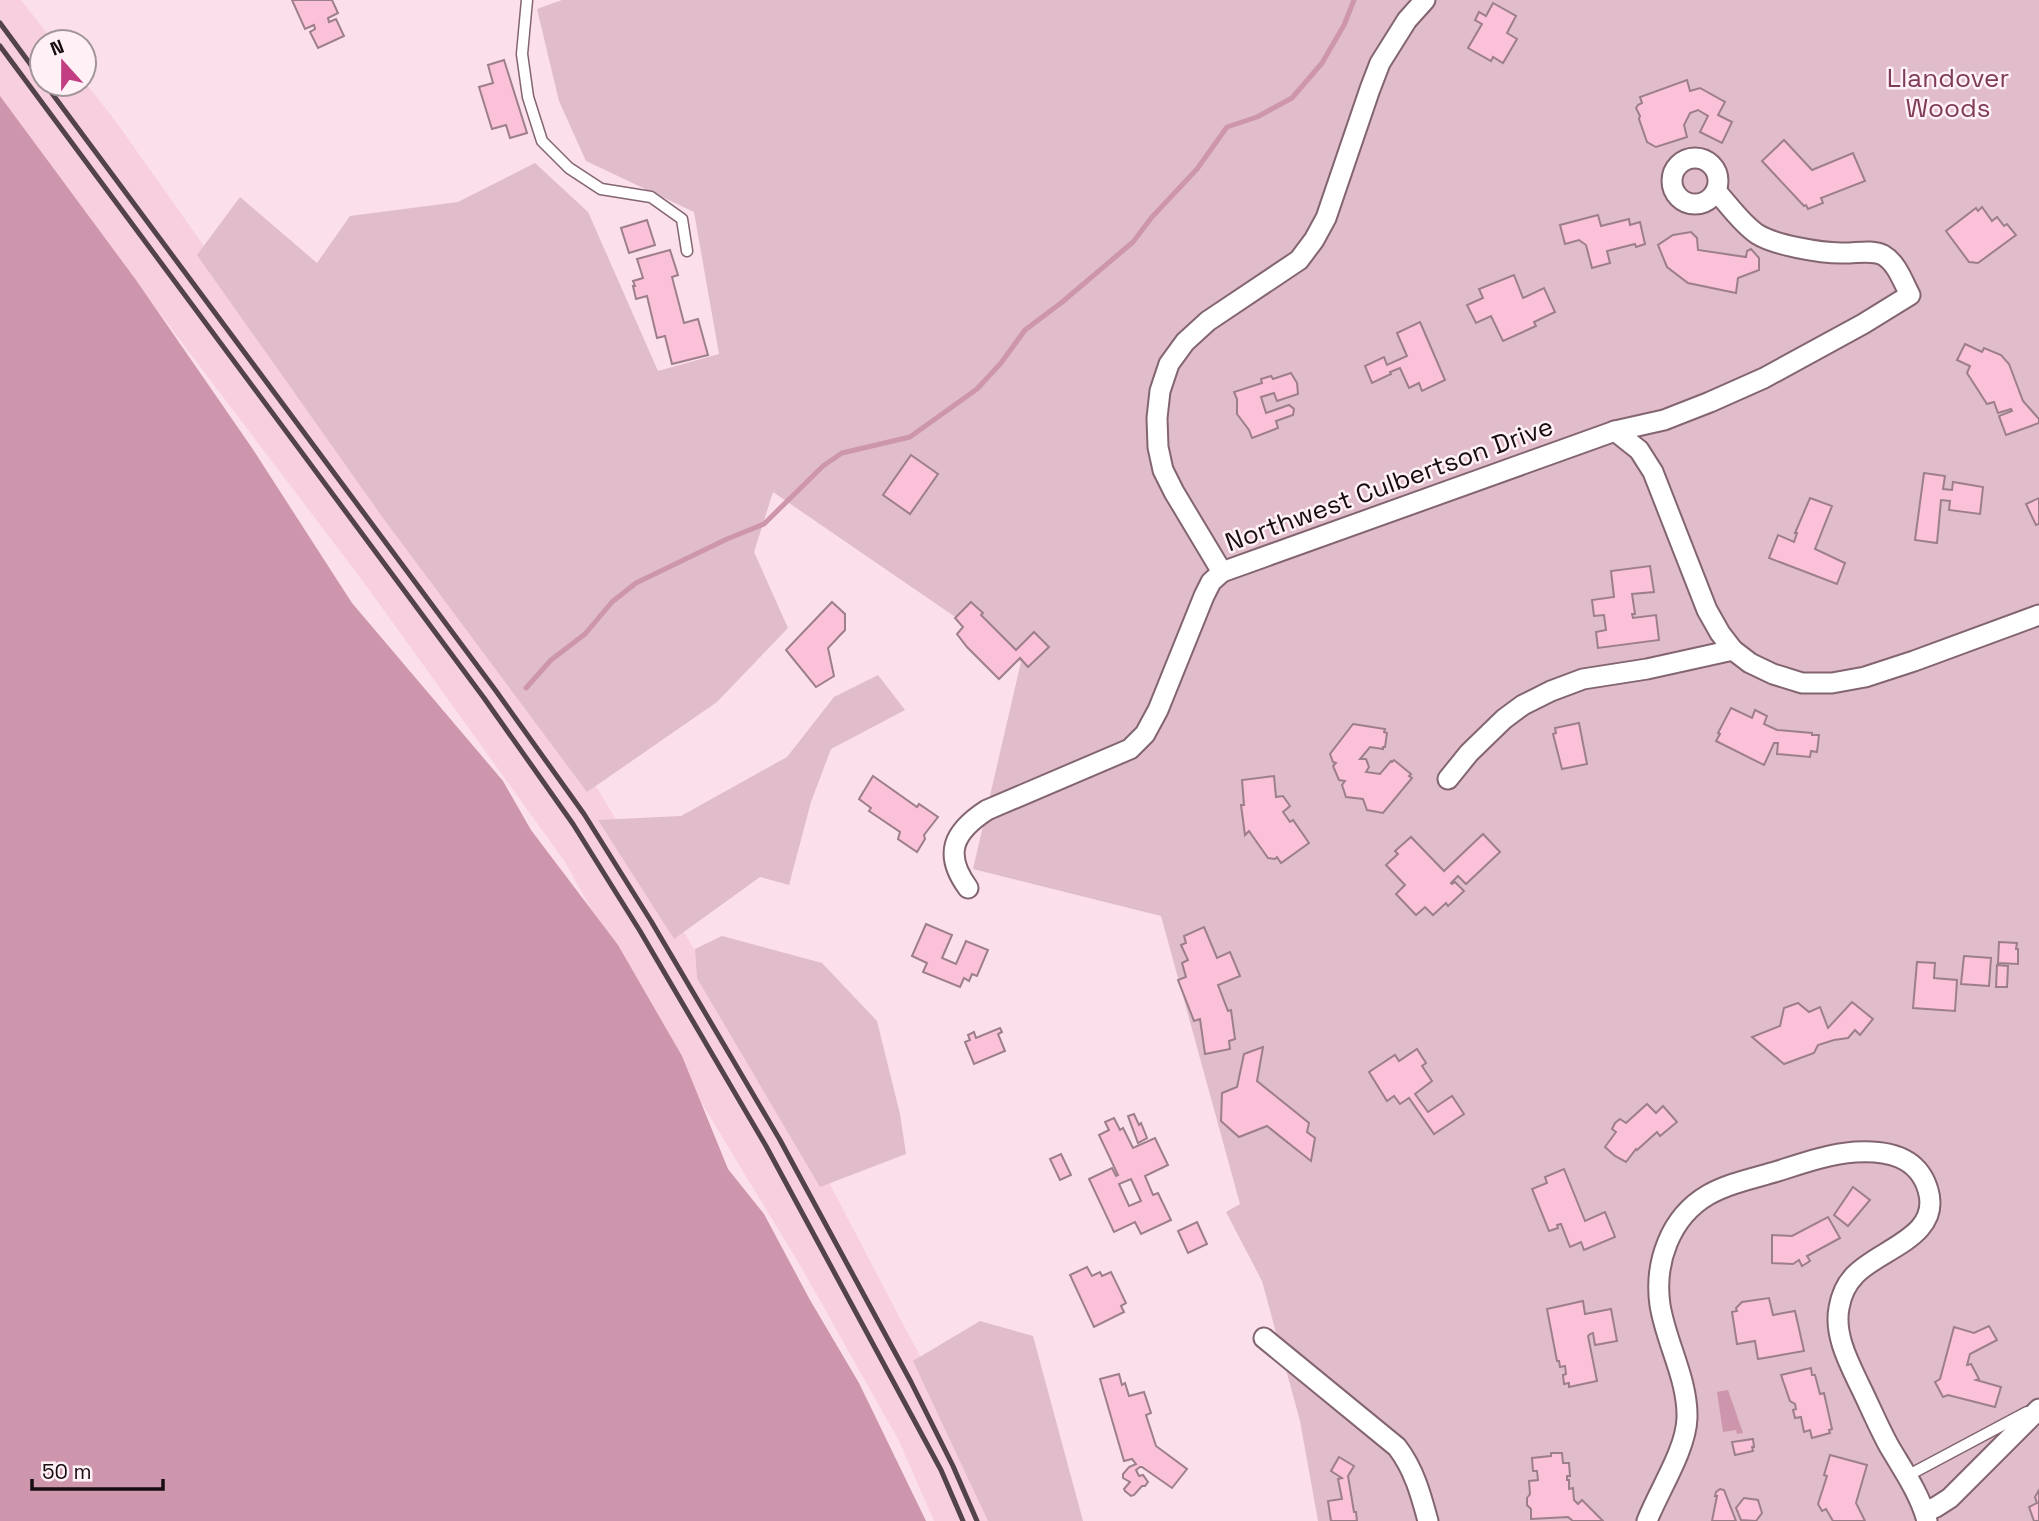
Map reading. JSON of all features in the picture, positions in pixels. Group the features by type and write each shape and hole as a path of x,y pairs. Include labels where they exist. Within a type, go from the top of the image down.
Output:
{"street":[{"path":"1222,572 1163,470 1158,447 1157,418 1160,391 1169,364 1185,342 1208,321 1298,260 1314,240 1330,207 1380,63 1407,20 1425,0"},
{"name":"Northwest Culbertson Drive","path":"968,888 959,876 954,861 954,847 971,821 987,810 1110,759 1130,749 1145,734 1158,710 1204,596 1211,582 1222,572 1615,431 1664,420 1710,402 1764,378 1910,295 1895,268 1881,254 1821,252 1761,236 1742,220 1716,191"},
{"path":"1615,431 1639,450 1653,472 1707,610 1720,633 1733,650 1750,663 1773,674 1802,683 1832,683 1865,677 2039,615"},
{"path":"1448,779 1469,753 1504,719 1523,705 1551,691 1583,679 1647,669 1733,650"},
{"path":"1647,1521 1683,1442 1687,1424 1684,1390 1663,1320 1660,1300 1661,1264 1667,1241 1692,1208 1706,1196 1737,1183 1793,1166 1845,1153 1886,1153 1914,1165 1920,1172 1928,1192 1929,1211 1916,1233 1856,1274 1847,1286 1838,1312 1842,1346 1853,1373 1926,1516 1950,1498 2039,1408"},
{"path":"1264,1338 1397,1447 1416,1482 1428,1521"}],"lane":[{"path":"527,0 522,54 528,97 542,141 569,168 601,189 651,197 682,219 687,251"},
{"path":"1907,1476 2039,1408"}],"shaded area":[{"path":"0,0 21,0 43,28 28,28 28,98 97,98 591,778 790,1108 1006,1521 934,1521 899,1441 800,1265 661,1036 565,862 365,584 0,103"},
{"path":"0,96 136,280 252,448 352,603 503,781 531,830 618,945 682,1056 728,1169 764,1214 859,1383 926,1521 0,1521"},
{"path":"1728,1390 1743,1433 1737,1434 1736,1430 1723,1432 1717,1392"}],"green space":[{"name":"Llandover Woods","path":"562,0 2039,0 2039,1521 1318,1521 1300,1421 1262,1281 1226,1212 1240,1204 1161,916 973,869 1021,662 773,492 754,552 788,628 717,702 587,792 383,518 197,255 240,197 317,263 350,216 458,202 535,163 588,212 658,371 719,354 694,212 586,161 559,101 537,9"},
{"path":"878,675 905,710 831,749 811,802 789,885 760,877 674,939 598,820 681,816 787,757 834,697"},
{"path":"722,936 822,963 877,1021 900,1114 906,1154 820,1187 697,978 695,949"},
{"path":"980,1321 1033,1336 1083,1521 988,1521 913,1361"}],"building":[{"path":"292,0 332,0 338,13 328,18 329,22 336,19 344,36 318,48 310,32 315,29 314,25 305,29"},
{"path":"1493,3 1516,16 1507,33 1517,39 1503,63 1493,57 1491,61 1468,48 1482,24 1475,20 1479,12 1486,16"},
{"path":"504,60 527,133 510,138 506,125 492,129 479,87 493,83 488,65"},
{"path":"1687,80 1690,91 1700,88 1725,102 1718,115 1732,122 1722,143 1700,132 1708,116 1698,110 1690,113 1684,125 1687,137 1656,147 1647,142 1639,119 1636,108 1642,103 1640,97"},
{"path":"1784,140 1812,170 1853,153 1865,181 1821,198 1823,203 1808,209 1762,161"},
{"path":"1982,207 1992,221 1997,217 2016,235 1978,263 1969,262 1946,231 1976,208 1978,211"},
{"path":"1598,215 1601,226 1629,219 1630,225 1640,222 1645,244 1607,251 1610,263 1592,268 1586,245 1579,240 1565,244 1560,225"},
{"path":"647,220 655,245 629,253 621,228"},
{"path":"1691,232 1697,238 1698,250 1746,257 1747,251 1751,249 1759,258 1759,270 1738,278 1736,293 1688,283 1667,267 1658,245 1673,235"},
{"path":"670,250 678,275 672,277 684,323 698,319 708,355 672,364 665,336 657,338 647,296 636,299 633,286 633,281 643,278 637,259"},
{"path":"1514,275 1523,298 1544,288 1555,312 1534,322 1536,326 1503,341 1491,316 1476,323 1467,305 1483,298 1479,289"},
{"path":"1420,322 1445,380 1422,391 1419,383 1409,388 1400,368 1372,383 1365,366 1384,357 1387,365 1407,356 1397,333"},
{"path":"1965,344 1982,352 1984,348 2001,355 2009,364 2023,401 2039,419 2039,423 2006,435 1999,416 2012,411 2011,409 1998,413 1994,402 1987,404 1967,373 1970,366 1957,360"},
{"path":"1291,373 1297,383 1298,394 1277,401 1274,393 1261,397 1266,413 1289,405 1294,409 1293,415 1276,421 1278,428 1252,438 1237,414 1234,392 1262,383 1261,379 1271,376 1273,379"},
{"path":"911,455 938,474 910,514 883,495"},
{"path":"1924,473 1945,476 1943,489 1952,490 1953,482 1983,487 1980,514 1949,510 1950,501 1941,500 1937,543 1915,540"},
{"path":"1810,498 1832,506 1815,549 1845,563 1837,584 1769,558 1778,535 1794,542 1795,533"},
{"path":"2039,498 2039,524 2036,525 2026,504"},
{"path":"1650,566 1654,592 1632,594 1635,614 1632,614 1633,618 1656,615 1659,640 1598,648 1596,632 1606,630 1604,615 1594,616 1592,600 1614,597 1611,571"},
{"path":"832,602 845,614 845,630 828,648 834,676 816,687 786,650"},
{"path":"971,602 1016,650 1034,632 1049,647 1028,667 1020,658 999,679 957,634 963,627 955,618"},
{"path":"1731,708 1752,718 1755,710 1767,716 1764,724 1777,730 1819,735 1817,752 1811,751 1810,757 1777,754 1778,743 1774,743 1764,765 1716,741"},
{"path":"1579,723 1587,764 1562,769 1553,734 1556,733 1555,728"},
{"path":"1353,724 1385,729 1384,732 1387,733 1383,749 1370,747 1360,759 1366,759 1369,767 1366,772 1380,774 1394,760 1411,774 1409,776 1412,778 1383,813 1367,810 1363,799 1346,797 1342,785 1345,781 1339,780 1333,766 1336,763 1330,754"},
{"path":"873,776 917,807 919,804 938,817 924,835 925,839 917,852 898,839 900,832 869,811 871,808 859,799"},
{"path":"1274,776 1276,797 1283,796 1290,806 1283,812 1290,822 1293,820 1309,843 1281,863 1277,857 1268,858 1249,831 1245,835 1241,805 1244,805 1242,780"},
{"path":"1483,834 1500,852 1466,884 1458,876 1451,883 1455,882 1464,891 1448,906 1446,903 1433,915 1425,907 1416,915 1396,894 1405,885 1386,865 1398,854 1395,851 1411,837 1444,871"},
{"path":"926,924 952,935 942,958 956,964 966,941 988,950 977,976 972,974 969,981 964,978 960,987 923,972 927,963 912,956"},
{"path":"1204,927 1217,958 1230,952 1240,976 1218,985 1228,1011 1231,1010 1235,1039 1229,1041 1230,1049 1205,1054 1200,1019 1194,1021 1178,980 1186,977 1182,963 1188,960 1181,945 1186,943 1184,936"},
{"path":"1999,942 2017,943 2018,964 1998,963"},
{"path":"1964,956 1991,958 1989,986 1961,984"},
{"path":"1917,962 1935,963 1934,978 1957,980 1955,1011 1913,1008"},
{"path":"1997,965 2008,966 2007,987 1996,987"},
{"path":"1852,1002 1873,1019 1860,1035 1855,1030 1848,1038 1818,1045 1814,1053 1784,1064 1752,1037 1780,1026 1784,1008 1798,1003 1809,1012 1820,1007 1828,1028"},
{"path":"1000,1028 1002,1032 998,1034 1005,1051 974,1064 965,1042 970,1040 968,1035 974,1032 976,1038"},
{"path":"1263,1047 1257,1081 1309,1123 1307,1132 1315,1138 1311,1161 1267,1126 1239,1137 1221,1121 1222,1093 1237,1087 1244,1054"},
{"path":"1417,1049 1426,1063 1422,1066 1432,1081 1415,1094 1428,1112 1452,1096 1464,1114 1434,1134 1409,1098 1400,1104 1394,1096 1387,1101 1369,1072 1395,1055 1399,1061"},
{"path":"1647,1104 1656,1113 1663,1106 1677,1122 1660,1136 1657,1132 1636,1149 1626,1162 1605,1147 1616,1132 1612,1129 1615,1123 1620,1119 1626,1123"},
{"path":"1134,1114 1147,1138 1138,1143 1128,1116"},
{"path":"1114,1118 1120,1130 1123,1128 1133,1148 1155,1138 1168,1165 1145,1176 1153,1195 1158,1193 1171,1220 1141,1234 1135,1222 1114,1232 1089,1179 1112,1168 1116,1176 1118,1175 1099,1135 1109,1130 1105,1122","holes":["1131,1179 1141,1201 1129,1206 1119,1184"]},
{"path":"1061,1154 1071,1175 1060,1180 1050,1159"},
{"path":"1564,1169 1585,1221 1605,1212 1615,1237 1584,1250 1581,1242 1570,1247 1561,1224 1549,1231 1532,1189 1547,1183 1545,1177"},
{"path":"1853,1187 1870,1200 1848,1226 1834,1215"},
{"path":"1828,1217 1840,1238 1807,1256 1810,1261 1802,1266 1799,1260 1793,1264 1772,1263 1772,1235 1792,1236"},
{"path":"1197,1222 1207,1244 1188,1253 1178,1231"},
{"path":"1087,1267 1092,1276 1100,1272 1102,1276 1111,1272 1126,1303 1121,1306 1124,1312 1094,1327 1070,1275"},
{"path":"1769,1298 1773,1315 1795,1311 1804,1351 1758,1359 1755,1341 1737,1344 1732,1312 1737,1311 1736,1308 1742,1302"},
{"path":"1583,1301 1585,1314 1611,1309 1617,1341 1595,1345 1593,1333 1590,1334 1588,1336 1597,1381 1569,1387 1569,1383 1564,1384 1565,1366 1560,1367 1557,1361 1547,1309"},
{"path":"1989,1326 1997,1340 1970,1354 1967,1365 1971,1364 1979,1379 1976,1380 2001,1387 1995,1407 1948,1395 1943,1397 1935,1382 1940,1379 1954,1327 1974,1333"},
{"path":"1811,1368 1820,1394 1824,1393 1832,1429 1829,1430 1830,1433 1812,1438 1810,1430 1804,1432 1801,1417 1795,1418 1795,1404 1790,1401 1781,1375"},
{"path":"1119,1374 1129,1396 1144,1392 1151,1413 1146,1415 1156,1446 1187,1469 1172,1488 1140,1467 1136,1470 1139,1476 1143,1475 1148,1482 1131,1496 1124,1489 1130,1482 1123,1478 1123,1474 1136,1464 1132,1459 1124,1461 1100,1379"},
{"path":"1753,1439 1753,1451 1735,1455 1732,1442"},
{"path":"1551,1453 1562,1453 1563,1463 1569,1463 1570,1476 1567,1476 1567,1480 1569,1489 1573,1488 1574,1500 1578,1504 1582,1500 1603,1521 1573,1521 1568,1517 1531,1519 1531,1509 1527,1505 1529,1481 1538,1480 1537,1471 1533,1471 1532,1458 1551,1456"},
{"path":"1830,1455 1867,1465 1856,1503 1865,1521 1833,1521 1826,1509 1822,1511 1818,1504"},
{"path":"1339,1457 1354,1466 1348,1476 1357,1521 1331,1521 1328,1501 1342,1499 1338,1479 1342,1478 1331,1471"},
{"path":"1724,1490 1736,1521 1712,1521 1716,1492"},
{"path":"2039,1490 2039,1521 2034,1521 2029,1507 2037,1503 2035,1497"},
{"path":"1744,1498 1758,1500 1762,1513 1756,1521 1741,1520 1736,1508"}],"waterway":[{"path":"526,688 551,660 585,634 612,602 636,583 764,524 823,466 842,453 910,437 977,389 1001,363 1025,330 1133,242 1152,217 1197,169 1227,127 1257,117 1292,98 1322,63 1344,25 1354,0"}],"railway":[{"path":"0,23 28,61"},
{"path":"0,46 484,698 573,824 640,931 766,1146 941,1470 963,1521"},
{"path":"55,98 496,691 584,814 651,921 780,1140 911,1382 977,1521"}]}
